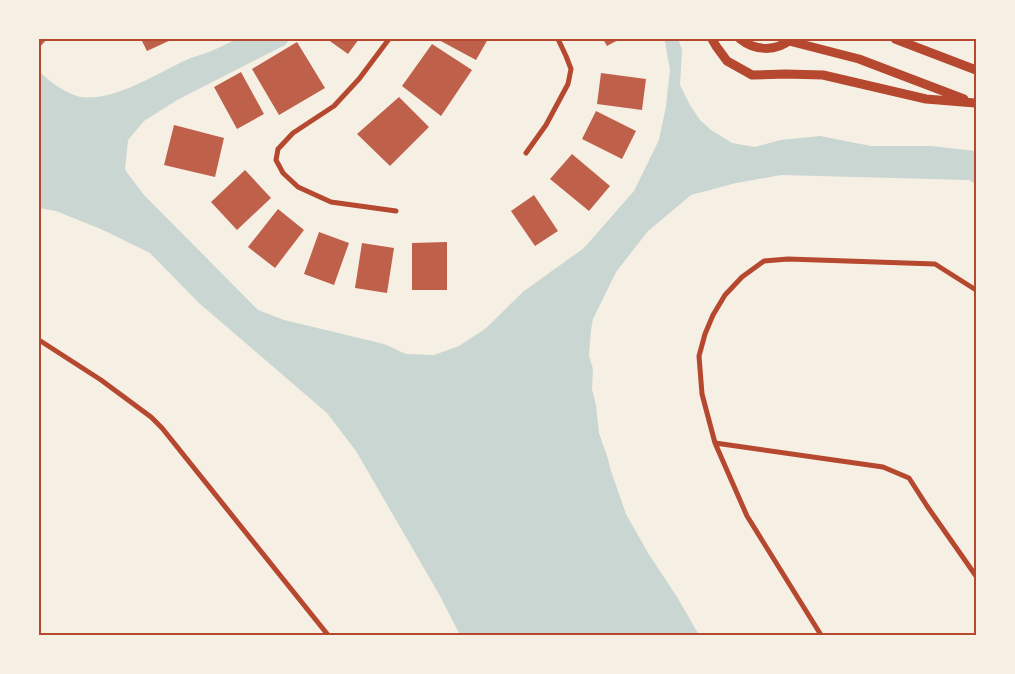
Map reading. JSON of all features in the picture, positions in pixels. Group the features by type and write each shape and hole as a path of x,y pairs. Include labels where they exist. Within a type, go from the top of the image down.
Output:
{"street":[{"path":"389,39 334,106 293,133 278,150 276,160 283,173 298,187 331,202 396,211"},
{"path":"526,153 546,125 568,84 571,69 558,39"},
{"path":"712,39 727,61 752,76 823,74 926,99 976,103"},
{"path":"740,39 748,45 761,49 776,48 790,40 859,59 976,103"},
{"path":"895,39 906,41 976,70"},
{"path":"821,635 747,516 715,443 702,394 699,356 713,315 725,295 742,276 764,261 788,259 935,264 976,290"},
{"path":"39,340 101,380 151,417 162,428 328,635"},
{"path":"715,443 883,467 909,478 976,576"}],"shaded area":[{"path":"237,39 290,39 285,45 177,100 144,121 128,140 125,170 144,195 258,310 284,320 384,344 406,354 434,355 459,346 485,329 524,291 584,248 634,191 659,140 666,106 670,70 663,39 678,39 682,50 680,85 690,105 700,120 711,130 732,143 755,147 781,140 820,136 871,146 931,146 976,151 976,184 969,180 781,175 736,183 691,195 648,231 616,272 593,319 591,330 589,356 593,369 592,389 599,433 626,514 699,635 460,635 439,594 356,451 327,413 199,303 150,253 103,230 56,211 39,208 39,71 71,94 89,98 103,96 132,87 187,60"}],"building":[{"path":"39,39 47,39 39,48"},
{"path":"141,39 173,39 147,51"},
{"path":"327,39 359,39 348,54"},
{"path":"437,39 488,39 476,60"},
{"path":"603,39 620,39 607,46"},
{"path":"297,42 325,88 279,115 252,69"},
{"path":"432,44 472,70 441,116 402,86"},
{"path":"241,72 264,114 237,129 214,87"},
{"path":"601,73 646,79 642,110 597,104"},
{"path":"399,97 429,127 390,166 357,134"},
{"path":"596,111 636,131 622,159 582,139"},
{"path":"174,125 224,138 215,177 164,165"},
{"path":"572,154 610,186 589,211 550,179"},
{"path":"245,170 271,198 237,230 211,202"},
{"path":"534,195 558,231 535,246 511,211"},
{"path":"278,209 304,230 275,268 248,247"},
{"path":"319,232 349,243 334,285 304,274"},
{"path":"447,242 447,290 412,290 412,243"},
{"path":"362,243 394,248 387,293 355,288"}]}
